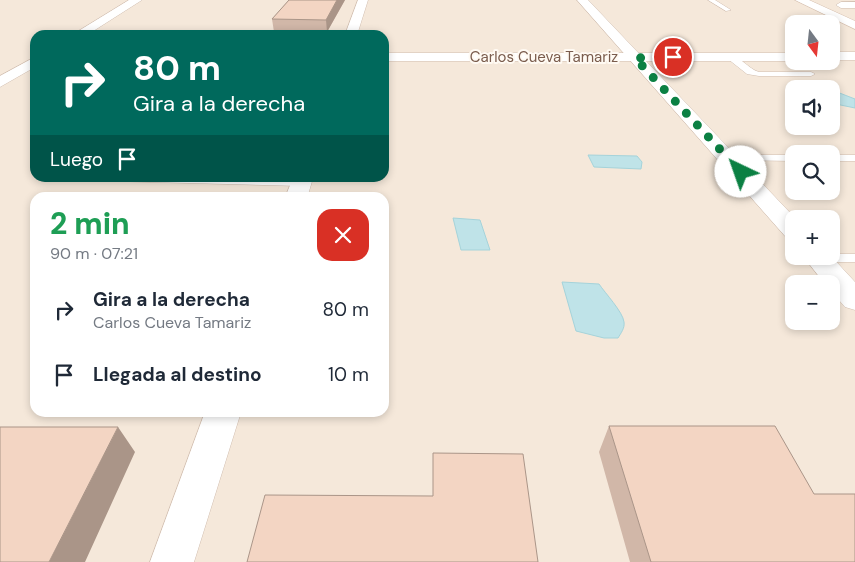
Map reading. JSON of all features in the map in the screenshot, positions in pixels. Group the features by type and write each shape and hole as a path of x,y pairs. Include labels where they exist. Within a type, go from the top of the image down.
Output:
{"street":[{"path":"86,30 137,0"},
{"path":"353,30 363,0"},
{"path":"582,0 785,221"},
{"path":"800,0 855,25"},
{"path":"829,0 855,11"},
{"path":"841,5 855,5"},
{"name":"Carlos Cueva Tamariz","path":"389,57 635,58 785,56"},
{"path":"840,56 855,56"},
{"path":"0,82 30,64"},
{"path":"824,265 855,300"},
{"path":"172,562 221,417"}],"lane":[{"path":"711,0 728,10"},
{"path":"731,57 750,72 759,74 811,74"},
{"path":"728,158 785,158"},
{"path":"840,158 855,158"},
{"path":"206,182 300,186"},
{"path":"840,258 855,258"}],"shaded area":[{"path":"0,0 855,0 855,562 0,562"}],"water":[{"path":"840,93 855,99 855,108 840,105"},
{"path":"588,155 637,156 642,162 641,169 594,167"},
{"path":"453,218 480,220 490,250 461,250"},
{"path":"562,282 599,284 623,318 623,330 618,338 604,338 576,331"}],"building":[{"path":"289,0 337,0 326,20 272,19"},
{"path":"609,426 775,426 814,494 855,494 855,562 651,562"},
{"path":"0,427 118,427 49,562 0,562"},
{"path":"433,453 523,454 538,562 247,562 265,495 433,496"}],"route":[{"path":"673,57 635,58 741,172"}]}
